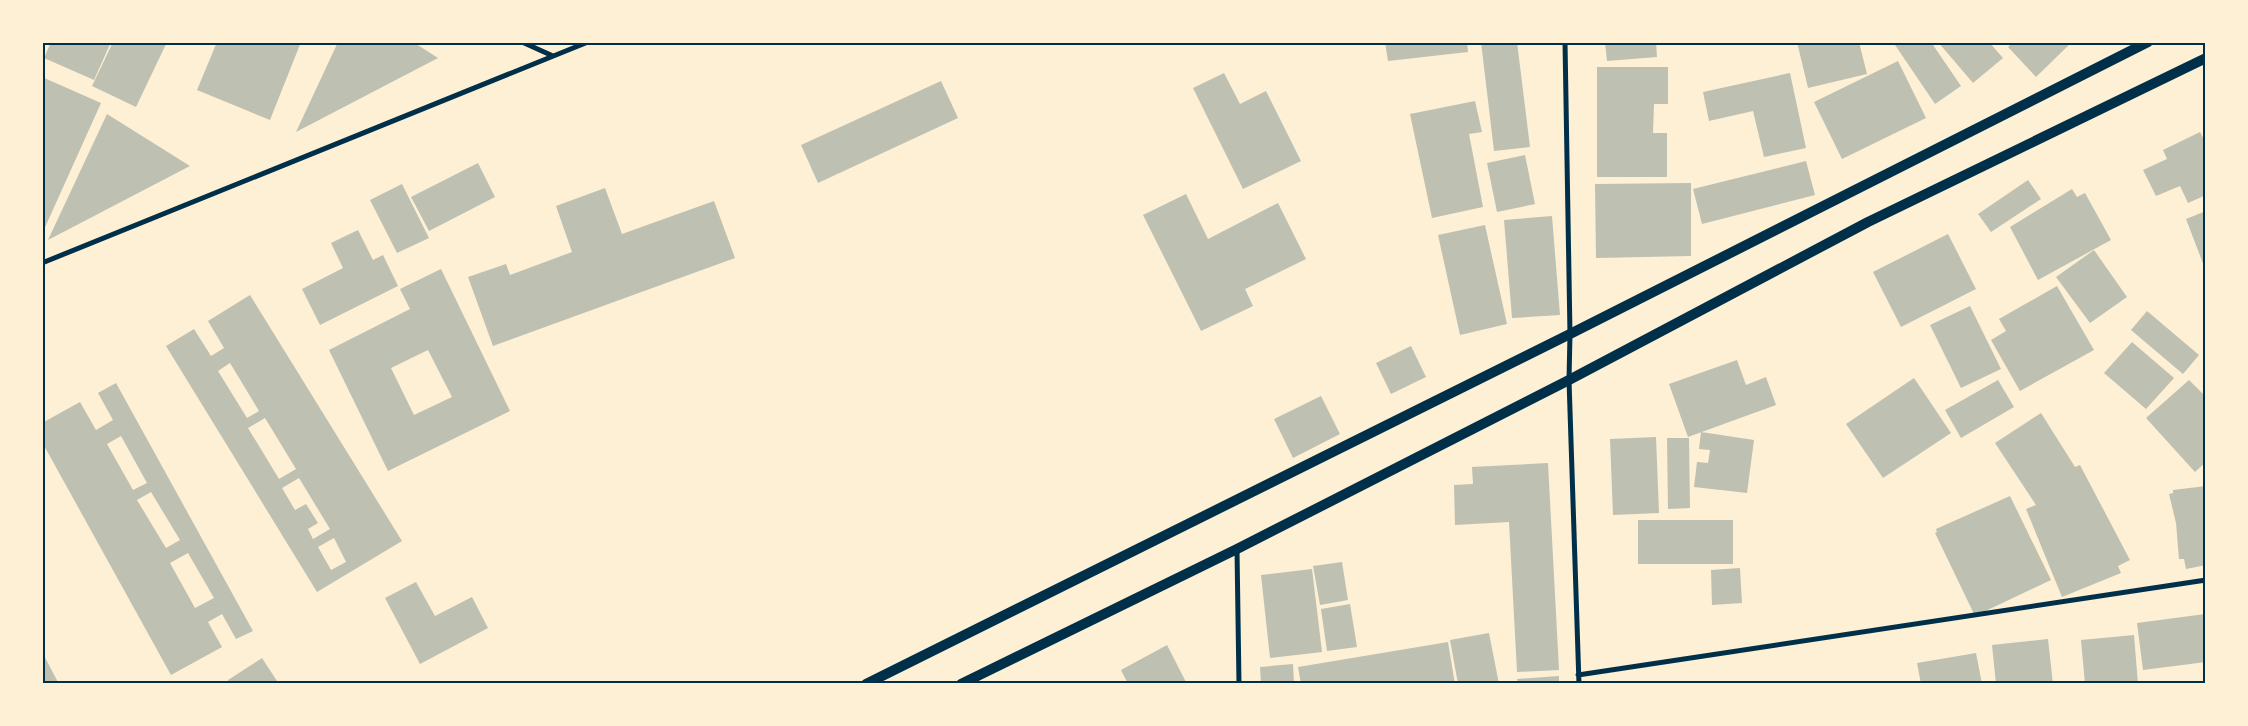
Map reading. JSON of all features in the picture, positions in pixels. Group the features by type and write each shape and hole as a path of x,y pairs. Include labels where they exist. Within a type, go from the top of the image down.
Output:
{"main road":[{"path":"866,684 1570,334 2148,42"},
{"path":"961,684 1237,549 1569,380 1868,222 2206,58"}],"street":[{"path":"522,42 553,56"},
{"path":"42,264 588,42"},
{"path":"1565,42 1570,334 1569,380 1579,684"},
{"path":"1237,549 1239,684"},
{"path":"1578,674 2206,580"}],"building":[{"path":"51,42 111,42 94,80 44,58"},
{"path":"113,42 167,42 136,107 92,86"},
{"path":"217,42 301,42 270,120 197,90"},
{"path":"338,42 413,42 438,58 296,132"},
{"path":"1385,42 1467,42 1468,52 1388,61"},
{"path":"1481,42 1517,42 1530,147 1494,151"},
{"path":"1605,42 1656,42 1657,57 1607,61"},
{"path":"1797,42 1859,42 1867,74 1808,88"},
{"path":"1893,42 1931,42 1961,86 1935,104"},
{"path":"1938,42 1989,42 2003,58 1973,83"},
{"path":"2013,42 2072,42 2036,77 2008,47"},
{"path":"1898,61 1926,118 1842,159 1814,102"},
{"path":"1597,67 1668,67 1668,104 1654,104 1653,133 1667,133 1667,177 1597,177"},
{"path":"1224,73 1240,104 1266,91 1301,161 1243,189 1193,88"},
{"path":"1790,73 1806,148 1764,157 1753,111 1709,121 1703,92"},
{"path":"42,77 101,103 42,234"},
{"path":"941,81 958,118 818,183 801,145"},
{"path":"1475,101 1482,132 1469,134 1483,207 1432,218 1410,114"},
{"path":"107,114 190,166 48,240"},
{"path":"2200,132 2206,143 2206,195 2188,203 2180,186 2156,196 2143,170 2167,159 2163,150"},
{"path":"1525,155 1535,204 1497,212 1487,163"},
{"path":"1806,161 1815,195 1702,224 1693,189"},
{"path":"478,163 495,197 429,231 411,197"},
{"path":"2028,180 2041,199 1991,232 1978,214"},
{"path":"1691,183 1691,256 1596,258 1595,184"},
{"path":"402,184 429,238 397,253 370,200"},
{"path":"605,188 622,234 714,201 735,258 493,346 468,277 506,264 510,275 572,252 556,206"},
{"path":"2072,189 2077,197 2085,193 2111,240 2038,280 2010,227"},
{"path":"1186,194 1208,239 1278,203 1306,259 1245,289 1253,306 1201,331 1143,215"},
{"path":"2206,211 2206,265 2204,266 2186,219"},
{"path":"1552,216 1560,315 1512,318 1504,220"},
{"path":"1485,225 1507,324 1460,335 1438,235"},
{"path":"358,230 373,260 383,255 398,286 320,325 302,289 343,268 331,243"},
{"path":"1948,234 1976,289 1901,327 1873,272"},
{"path":"2094,250 2127,297 2090,323 2056,277"},
{"path":"441,269 510,411 388,471 329,350 410,309 400,289","holes":["428,350 452,397 414,415 391,368"]},
{"path":"2057,286 2094,350 2020,391 1991,340 2006,331 1999,319"},
{"path":"250,295 402,541 317,592 166,346 194,329 211,356 224,348 208,321","holes":["230,363 259,411 247,418 218,371","265,418 296,469 279,479 248,428","299,478 330,529 313,539 308,529 318,523 306,504 295,510 282,488","334,538 346,562 331,570 318,547"]},
{"path":"1970,306 2001,369 1961,388 1930,325"},
{"path":"2147,311 2199,355 2183,374 2131,330"},
{"path":"2132,342 2174,378 2146,409 2104,373"},
{"path":"1411,346 1426,377 1391,394 1376,363"},
{"path":"1737,360 1746,385 1766,377 1776,405 1688,437 1669,384"},
{"path":"1914,378 1951,433 1883,478 1846,424"},
{"path":"1998,380 2014,407 1961,438 1945,410"},
{"path":"2189,380 2206,397 2206,462 2195,472 2146,418"},
{"path":"116,383 253,631 236,639 222,614 208,622 222,647 171,675 42,442 42,423 80,402 96,430 113,420 98,393","holes":["121,436 147,483 133,490 107,444","151,492 180,540 166,548 137,500","188,553 214,598 195,608 170,563"]},
{"path":"1321,396 1340,434 1293,458 1274,419"},
{"path":"2041,413 2075,467 2080,465 2130,560 2118,566 2121,573 2062,597 2026,509 2036,505 1995,443"},
{"path":"1701,432 1754,440 1747,493 1694,487 1697,462 1708,463 1710,450 1699,449"},
{"path":"1656,437 1659,513 1613,515 1610,439"},
{"path":"1667,438 1689,438 1690,508 1668,509"},
{"path":"1548,463 1559,670 1517,672 1509,522 1455,525 1454,485 1473,484 1472,467"},
{"path":"2206,486 2206,565 2186,569 2184,559 2179,559 2176,523 2169,494 2173,493 2173,490"},
{"path":"2010,496 2051,580 1975,616 1935,533 1937,532 1936,529"},
{"path":"1638,520 1733,520 1733,564 1638,564"},
{"path":"1342,562 1348,600 1320,605 1313,566"},
{"path":"1740,568 1742,603 1712,605 1711,570"},
{"path":"1312,569 1322,652 1270,658 1261,575"},
{"path":"416,582 435,616 472,597 488,628 420,664 385,598"},
{"path":"1350,604 1357,647 1327,651 1321,609"},
{"path":"2205,614 2206,662 2143,670 2137,623"},
{"path":"1489,633 1499,684 1458,684 1450,640"},
{"path":"2134,635 2138,684 2085,684 2081,640"},
{"path":"2048,639 2053,684 1996,684 1992,645"},
{"path":"1448,642 1455,684 1301,684 1298,667"},
{"path":"1167,645 1187,684 1128,684 1121,670"},
{"path":"42,652 59,684 42,684"},
{"path":"1976,653 1982,684 1921,684 1917,663"},
{"path":"262,658 279,684 230,684 228,680"},
{"path":"1293,664 1294,684 1261,684 1260,667"},
{"path":"1559,676 1559,684 1518,684 1517,679"}]}
